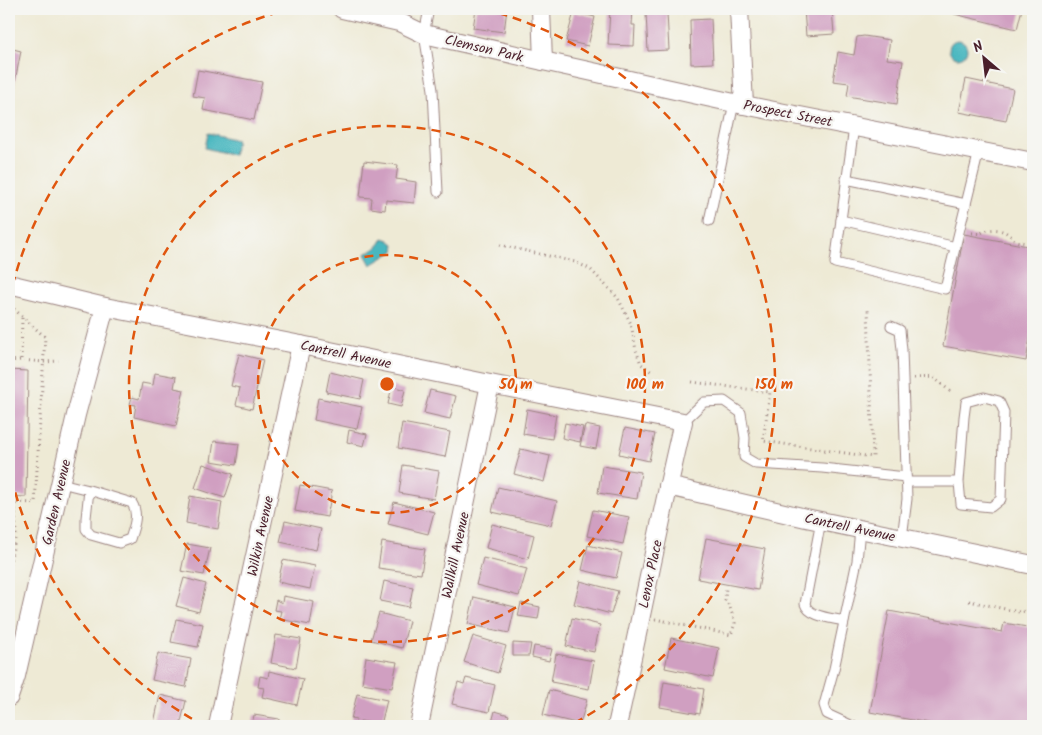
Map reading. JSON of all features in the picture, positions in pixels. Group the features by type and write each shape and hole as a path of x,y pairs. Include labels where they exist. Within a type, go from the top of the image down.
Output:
{"street":[{"name":"Clemson Park","path":"342,9 399,22 424,34 543,61"},
{"path":"541,9 543,61"},
{"path":"739,9 739,104"},
{"name":"Prospect Street","path":"543,61 739,104 1033,162"},
{"name":"Cantrell Avenue","path":"9,284 105,307 683,422"},
{"name":"Garden Avenue","path":"9,697 16,676 76,415 105,307"},
{"name":"Wilkin Avenue","path":"218,726 301,345"},
{"name":"Wallkill Avenue","path":"419,726 490,384"},
{"name":"Lenox Place","path":"617,726 683,422"},
{"name":"Cantrell Avenue","path":"668,486 821,521 1033,565"}],"lane":[{"path":"429,9 424,34 433,90 438,192"},
{"path":"709,221 739,104"},
{"path":"854,127 835,262 945,289 978,151"},
{"path":"846,179 966,204"},
{"path":"841,220 956,247"},
{"path":"891,326 900,330 902,350 907,500 902,538"},
{"path":"984,397 999,401 1004,412 1001,499 992,507 961,504 959,482 966,402 984,397"},
{"path":"683,422 704,402 724,401 741,413 745,438 744,457 756,464 822,468 906,480 959,482"},
{"path":"61,483 90,490 132,503 136,509 130,539 119,543 91,535 86,529 90,490"},
{"path":"821,521 805,604 812,613 844,621"},
{"path":"853,726 827,714 824,706 857,561 860,529"}],"path":[{"path":"966,232 980,233 992,229 1011,235 1015,241 1033,244"},
{"path":"500,245 575,262 590,269 618,298 631,324 641,364 652,372"},
{"path":"9,308 14,309 45,337 35,503 9,502"},
{"path":"764,441 873,457 868,309"},
{"path":"21,360 22,317"},
{"path":"9,361 59,361"},
{"path":"906,378 933,377 951,392"},
{"path":"9,568 16,534 15,502"},
{"path":"653,628 655,619 731,635 735,623 730,607 725,600 726,588"},
{"path":"969,601 1019,612 1033,610"}],"water":[{"path":"954,40 962,40 967,45 965,56 954,58 949,53 949,45"},
{"path":"208,133 237,140 233,155 205,148"},
{"path":"383,238 395,245 394,251 371,265 365,254 376,248"}],"building":[{"path":"476,9 507,9 504,32 473,28"},
{"path":"610,9 633,9 632,25 635,25 634,46 608,45"},
{"path":"804,9 832,9 834,34 806,36"},
{"path":"955,9 1022,9 1017,29 954,14"},
{"path":"574,12 595,17 588,46 566,41"},
{"path":"667,13 669,50 648,51 646,14"},
{"path":"711,19 713,63 691,64 690,20"},
{"path":"864,36 890,40 887,59 903,61 897,104 847,96 849,83 833,81 838,52 854,55 857,37"},
{"path":"9,48 21,51 12,96 9,95"},
{"path":"198,70 262,82 254,120 203,110 205,98 193,96"},
{"path":"966,79 1013,89 1006,121 959,112"},
{"path":"364,161 398,165 396,179 416,182 414,203 386,200 385,210 371,208 372,198 360,197"},
{"path":"964,234 1033,247 1033,321 1026,361 943,346"},
{"path":"239,354 263,360 252,409 236,405 240,388 231,386"},
{"path":"9,370 28,371 26,497 9,496"},
{"path":"330,372 364,380 360,399 326,392"},
{"path":"155,373 176,377 174,388 184,390 176,426 134,417 136,405 130,404 132,397 139,399 142,383 153,385"},
{"path":"392,386 405,390 401,407 388,404"},
{"path":"430,390 456,396 450,419 424,413"},
{"path":"318,398 362,407 357,429 314,420"},
{"path":"527,409 556,415 552,439 523,434"},
{"path":"402,423 450,432 445,457 398,448"},
{"path":"565,423 583,427 580,442 562,438"},
{"path":"585,425 600,428 596,449 580,446"},
{"path":"625,428 655,434 649,461 619,454"},
{"path":"349,430 367,434 364,446 347,442"},
{"path":"214,441 239,444 236,465 211,461"},
{"path":"521,449 550,456 544,482 514,474"},
{"path":"203,464 233,474 225,498 195,488"},
{"path":"403,465 439,471 434,499 399,493"},
{"path":"602,466 641,472 637,499 598,493"},
{"path":"300,485 332,491 327,517 295,511"},
{"path":"498,487 557,501 551,525 492,512"},
{"path":"190,496 222,502 218,529 186,523"},
{"path":"394,502 434,512 428,534 388,524"},
{"path":"593,510 629,517 623,544 587,536"},
{"path":"285,521 321,529 316,550 280,542"},
{"path":"492,524 534,535 528,559 486,548"},
{"path":"706,538 765,549 758,590 698,579"},
{"path":"382,542 425,549 421,574 378,568"},
{"path":"187,544 210,548 204,575 181,571"},
{"path":"588,545 622,553 616,578 582,570"},
{"path":"483,558 527,569 519,596 476,585"},
{"path":"283,560 315,566 310,589 278,582"},
{"path":"184,578 206,584 199,612 176,606"},
{"path":"384,581 413,587 409,607 380,601"},
{"path":"580,581 618,591 611,614 574,604"},
{"path":"283,596 314,602 310,625 279,619 281,611 274,610 276,600 282,603"},
{"path":"474,597 515,607 509,633 468,624"},
{"path":"521,603 540,607 538,619 518,616"},
{"path":"889,611 1002,632 1004,623 1033,628 1033,726 944,726 870,712"},
{"path":"379,613 409,621 402,648 371,640"},
{"path":"572,618 600,625 594,652 566,646"},
{"path":"176,619 203,624 198,647 171,642"},
{"path":"276,635 301,639 296,668 271,663"},
{"path":"473,636 506,646 498,673 464,662"},
{"path":"671,638 719,648 713,678 665,668"},
{"path":"513,643 531,644 529,656 513,656"},
{"path":"534,646 552,649 549,661 532,657"},
{"path":"158,653 191,659 186,687 152,680"},
{"path":"556,654 594,661 589,689 551,682"},
{"path":"366,657 397,662 392,688 362,683"},
{"path":"269,671 303,679 297,705 262,697 264,688 258,687 260,676 268,678"},
{"path":"466,678 495,685 489,712 452,704 458,682 464,684"},
{"path":"664,682 704,689 700,714 660,707"},
{"path":"549,690 587,700 580,724 543,715"},
{"path":"357,694 387,700 381,725 351,719"},
{"path":"160,695 186,701 180,726 154,723"},
{"path":"495,711 509,715 505,726 491,726"},
{"path":"254,715 279,719 278,726 252,726"}]}
